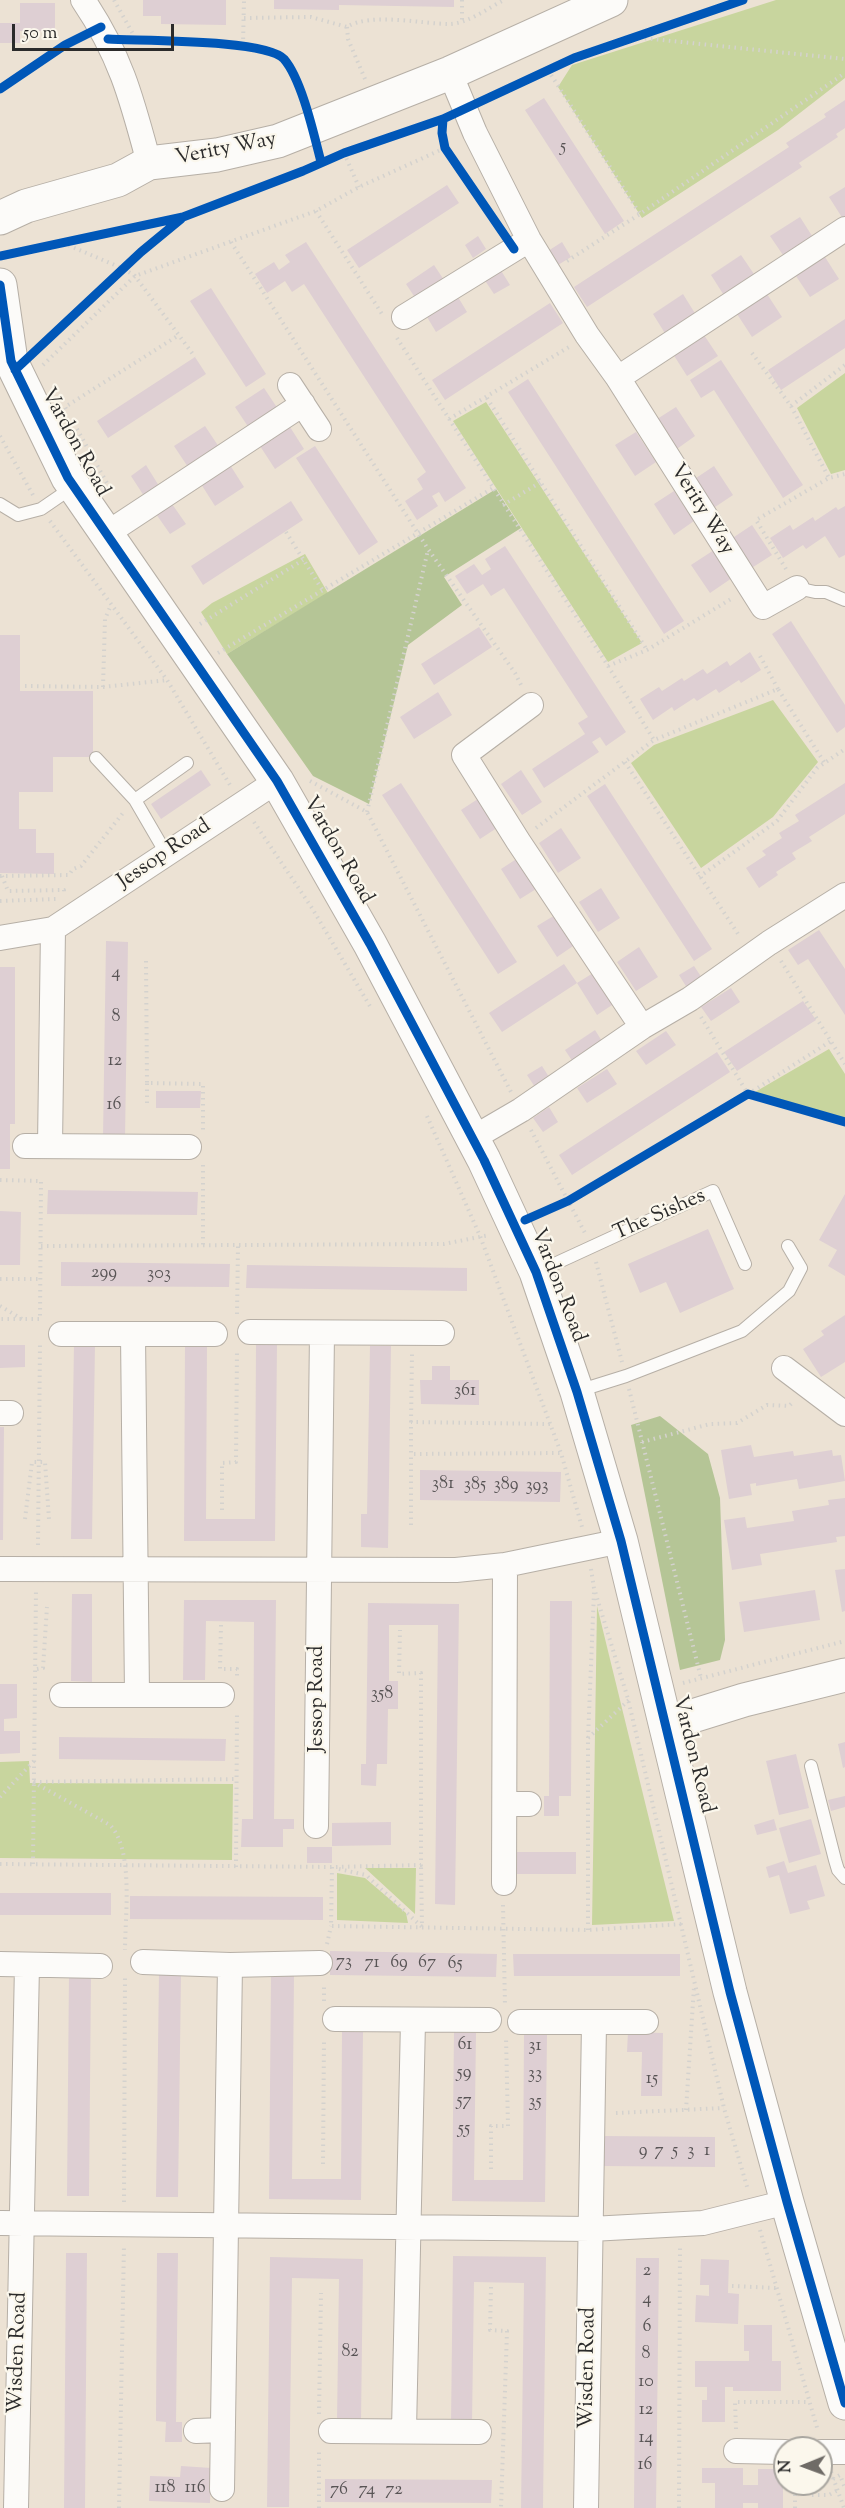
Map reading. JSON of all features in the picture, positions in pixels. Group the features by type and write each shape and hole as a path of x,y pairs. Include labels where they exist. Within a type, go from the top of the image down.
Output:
{"street":[{"path":"83,0 108,39 128,86 149,163"},
{"name":"Verity Way","path":"0,219 26,206 118,180 149,163 217,155 278,141 450,73 612,0"},
{"name":"Verity Way","path":"450,73 475,133 530,240 587,335 618,378 762,607 797,588"},
{"path":"618,378 845,229"},
{"path":"394,322 530,240"},
{"name":"Vardon Road","path":"0,285 13,378 74,487 117,527 291,778 370,944 473,1138 536,1272 577,1392 621,1541 643,1696 666,1724 730,1992 845,2403"},
{"path":"290,385 319,429"},
{"path":"117,527 303,404"},
{"path":"531,705 464,755 518,841 642,1027"},
{"name":"Jessop Road","path":"0,938 53,929 242,804 291,778"},
{"path":"473,1138 521,1110 642,1027 690,999 761,949 845,895"},
{"path":"50,1145 53,929"},
{"path":"26,1146 198,1147"},
{"path":"50,1338 235,1332 442,1333"},
{"name":"Jessop Road","path":"316,1826 322,1333"},
{"path":"133,1335 137,1694"},
{"path":"784,1368 845,1414"},
{"path":"0,1569 456,1570 505,1565 588,1550 621,1541"},
{"path":"504,1883 505,1565"},
{"path":"666,1724 744,1700 845,1675"},
{"path":"63,1695 232,1696"},
{"path":"505,1804 529,1804"},
{"path":"0,1964 100,1966"},
{"name":"Wisden Road","path":"16,2508 8,2483 11,2223 27,1965"},
{"path":"131,1965 323,1965"},
{"path":"222,2489 230,1965"},
{"path":"328,2022 489,2020"},
{"path":"404,2430 413,2021"},
{"path":"520,2022 594,2024 646,2022"},
{"name":"Wisden Road","path":"586,2508 594,2024"},
{"path":"11,2223 591,2229 703,2223 787,2202"},
{"path":"196,2431 223,2430"},
{"path":"323,2435 404,2430 478,2433"},
{"path":"736,2451 773,2452"}],"lane":[{"path":"0,504 18,514 41,509 74,487"},
{"path":"797,588 826,592 845,600"},
{"path":"96,758 135,800 167,855"},
{"path":"135,800 187,763"},
{"name":"The Sishes","path":"536,1272 713,1191 745,1264"},
{"path":"577,1392 626,1376 742,1331 789,1291 801,1268 788,1246"},
{"path":"811,1766 838,1870 845,1878"}],"path":[{"path":"114,0 137,41"},
{"path":"243,45 244,0"},
{"path":"462,0 462,21"},
{"path":"244,18 312,17 347,27 353,23 369,21 415,20 451,24 462,21 504,0"},
{"path":"347,27 353,54 377,102"},
{"path":"624,41 655,30"},
{"path":"633,37 845,59"},
{"path":"108,39 149,41"},
{"path":"231,45 254,47"},
{"path":"538,75 552,68 640,214"},
{"path":"562,264 640,214 845,73"},
{"path":"13,378 135,276 316,211 441,143 452,157"},
{"path":"355,149 340,154 359,187"},
{"path":"316,211 394,322 449,419 654,740"},
{"path":"58,244 84,238"},
{"path":"231,242 428,549 515,674 531,705"},
{"path":"58,244 124,268 135,276 195,357"},
{"path":"116,276 132,260"},
{"path":"70,418 64,408 179,335"},
{"path":"449,419 487,398 587,335"},
{"path":"752,353 791,405 829,478"},
{"path":"791,405 845,365"},
{"path":"487,398 647,650"},
{"path":"76,428 117,527"},
{"path":"0,436 41,509 167,680 242,804 312,908 373,1012"},
{"path":"797,588 756,520 829,478 845,474"},
{"path":"503,504 540,482"},
{"path":"222,663 215,654 493,488"},
{"path":"286,532 323,591"},
{"path":"367,812 428,549"},
{"path":"196,626 303,560"},
{"path":"608,666 647,650 750,588"},
{"path":"103,687 105,619 111,604"},
{"path":"760,656 824,762"},
{"path":"25,686 103,687 174,678"},
{"path":"518,841 654,740 778,689"},
{"path":"699,876 777,821 817,768 845,749"},
{"path":"625,762 699,876 761,949 831,1041 845,1064"},
{"path":"291,778 312,783 367,812 521,1110 564,1203 592,1247 701,1678"},
{"path":"64,890 8,891 1,876 69,875 73,869 81,866 135,800"},
{"path":"0,901 64,899"},
{"path":"146,961 147,1103"},
{"path":"690,999 748,1094 759,1097"},
{"path":"738,1100 831,1041"},
{"path":"147,1083 203,1084 198,1147 203,1245"},
{"path":"424,1109 445,1151 480,1236 561,1453 588,1550 594,1588 588,1738 588,1930"},
{"path":"0,1180 41,1181 40,1319 0,1319"},
{"path":"564,1203 578,1195"},
{"path":"41,1246 444,1244 495,1234"},
{"path":"222,1510 222,1463 236,1462 235,1332 238,1246"},
{"path":"0,1279 40,1279"},
{"path":"0,1306 23,1319"},
{"path":"38,1545 38,1462 50,1338"},
{"path":"411,1525 412,1354"},
{"path":"642,1442 710,1424 737,1423 767,1405 789,1406 808,1386"},
{"path":"411,1422 550,1424"},
{"path":"411,1454 561,1453"},
{"path":"26,1519 32,1462 45,1462 49,1519"},
{"path":"33,1864 37,1669 36,1587"},
{"path":"594,1588 643,1696 694,1983 724,2108 750,2196"},
{"path":"37,1669 43,1668 46,1607"},
{"path":"221,1625 220,1669 237,1669 232,1696 237,1779 236,1867"},
{"path":"400,1630 399,1674 421,1673 422,1927"},
{"path":"588,1738 643,1696 701,1678 845,1641"},
{"path":"0,1797 34,1761"},
{"path":"33,1782 237,1779"},
{"path":"33,1782 110,1825 117,1833 125,1866 131,1965 124,2209"},
{"path":"0,1864 332,1867 421,1864"},
{"path":"323,2164 328,2022 323,1965 332,1926 332,1867"},
{"path":"332,1867 366,1875 422,1927"},
{"path":"332,1926 588,1930 682,1924"},
{"path":"686,2110 694,1983"},
{"path":"616,2113 724,2108"},
{"path":"679,2508 680,2226"},
{"path":"759,2227 810,2402 824,2436"},
{"path":"119,2508 124,2238"},
{"path":"732,2286 776,2288"},
{"path":"491,2287 490,2330 507,2331 501,2508"},
{"path":"319,2508 323,2435 321,2293"},
{"path":"736,2451 735,2402 810,2402"},
{"path":"844,2508 833,2478 840,2475 845,2488"},
{"path":"833,2493 838,2490"}],"green space":[{"path":"776,0 845,0 845,78 778,130 642,218 558,87 572,65"},
{"path":"845,373 845,470 831,474 797,408"},
{"path":"486,402 642,643 608,662 453,421"},
{"path":"496,489 521,528 444,577 462,605 408,645 369,804 313,776 227,654"},
{"path":"305,554 328,593 227,654 201,612 212,603"},
{"path":"773,700 818,762 773,817 701,868 631,763 654,745"},
{"path":"829,1049 845,1074 845,1118 755,1092"},
{"path":"660,1416 708,1454 720,1498 725,1640 720,1660 680,1670 631,1425"},
{"path":"597,1606 674,1921 592,1925"},
{"path":"29,1761 30,1783 233,1784 232,1860 0,1858 0,1762"},
{"path":"365,1868 416,1868 415,1914"},
{"path":"337,1873 365,1878 406,1913 408,1923 337,1920"}],"building":[{"path":"143,0 226,0 226,25 161,24 161,16 143,16"},
{"path":"274,0 454,0 454,7 339,5 339,10 274,9"},
{"path":"20,3 55,3 55,31 20,31 20,43 0,43 0,23 20,23"},
{"path":"544,98 624,221 605,234 525,110"},
{"path":"845,100 845,128 836,134 838,137 799,163 802,167 587,307 574,287 789,147 786,143 826,117 824,114"},
{"path":"447,185 459,203 359,268 347,250"},
{"path":"845,187 845,218 843,219 829,197"},
{"path":"800,217 814,239 785,258 770,236"},
{"path":"478,236 486,249 473,258 465,245"},
{"path":"306,242 466,488 445,502 439,492 432,496 438,506 417,520 405,501 423,489 417,479 426,472 304,284 292,292 285,281 267,293 255,274 274,262 279,270 290,262 285,255"},
{"path":"562,242 571,257 558,265 548,251"},
{"path":"741,255 756,277 725,297 711,275"},
{"path":"825,257 839,279 810,297 796,276"},
{"path":"434,265 444,280 416,299 406,284"},
{"path":"500,269 510,285 494,294 484,279"},
{"path":"211,288 266,374 246,387 190,301"},
{"path":"683,294 696,315 666,335 653,314"},
{"path":"767,294 782,317 752,337 737,314"},
{"path":"458,297 467,312 436,332 427,317"},
{"path":"550,303 563,323 445,400 432,380"},
{"path":"845,319 845,348 781,390 768,370"},
{"path":"704,335 718,356 687,376 673,354"},
{"path":"195,357 206,374 108,438 97,421"},
{"path":"721,360 803,485 783,498 714,390 701,398 690,380"},
{"path":"528,379 684,621 664,634 508,392"},
{"path":"264,388 278,409 249,428 235,407"},
{"path":"676,407 695,436 674,451 654,421"},
{"path":"205,426 219,447 188,467 174,446"},
{"path":"290,427 304,449 275,469 260,446"},
{"path":"636,432 656,462 635,476 615,445"},
{"path":"315,446 378,542 359,555 296,458"},
{"path":"146,465 159,486 144,496 131,476"},
{"path":"230,465 244,487 215,506 201,484"},
{"path":"714,466 733,495 712,509 693,480"},
{"path":"674,491 694,521 674,535 654,504"},
{"path":"291,501 303,520 203,585 191,566"},
{"path":"172,504 186,524 170,534 156,514"},
{"path":"845,506 845,555 839,558 825,536 806,549 803,545 783,558 770,538 790,525 793,530 813,517 815,521 836,507 838,510"},
{"path":"752,525 772,555 750,569 731,539"},
{"path":"505,546 626,732 606,746 600,737 592,742 599,752 544,788 532,769 585,734 578,723 588,717 504,588 491,596 483,584 467,594 455,576 474,564 482,575 491,569 485,559"},
{"path":"714,550 732,578 710,593 691,565"},
{"path":"791,621 845,705 845,727 837,733 772,634"},
{"path":"479,627 492,647 434,685 421,664"},
{"path":"0,635 20,635 20,691 93,691 93,757 53,757 53,792 19,792 19,829 36,829 36,853 54,853 54,874 0,873"},
{"path":"750,652 761,670 719,693 716,689 697,701 694,698 674,711 672,707 653,720 640,699 659,687 662,691 682,678 684,681 703,669 707,674 727,661 730,666"},
{"path":"438,692 452,715 414,739 400,717"},
{"path":"201,770 211,785 161,819 151,804"},
{"path":"521,770 542,802 522,815 501,784"},
{"path":"401,783 517,962 498,974 382,795"},
{"path":"845,783 845,814 809,837 812,841 792,853 796,859 776,872 778,875 759,888 746,868 766,855 762,851 782,838 779,833 799,821 795,815"},
{"path":"605,784 712,949 694,961 587,796"},
{"path":"484,795 503,824 480,839 461,810"},
{"path":"561,828 581,858 558,873 539,843"},
{"path":"521,856 541,886 520,899 501,869"},
{"path":"601,888 620,918 598,932 579,902"},
{"path":"560,912 579,942 557,957 537,926"},
{"path":"819,930 845,969 845,1015 808,959 798,965 788,950"},
{"path":"106,941 128,942 125,1139 103,1138"},
{"path":"639,947 658,977 636,991 617,962"},
{"path":"564,964 577,983 502,1032 489,1013"},
{"path":"694,966 704,981 689,991 679,975"},
{"path":"0,967 15,967 15,1124 10,1124 10,1169 0,1169"},
{"path":"598,970 618,1001 597,1015 577,983"},
{"path":"731,988 740,1002 711,1021 701,1007"},
{"path":"803,1001 816,1020 737,1071 724,1052"},
{"path":"595,1030 605,1046 575,1065 565,1050"},
{"path":"666,1031 676,1045 646,1065 636,1051"},
{"path":"717,1052 730,1072 572,1175 559,1155"},
{"path":"542,1066 551,1080 537,1090 527,1075"},
{"path":"607,1069 617,1084 587,1103 577,1088"},
{"path":"156,1091 201,1091 200,1108 156,1108"},
{"path":"549,1107 558,1122 543,1132 533,1118"},
{"path":"48,1190 198,1192 197,1215 47,1214"},
{"path":"845,1194 845,1276 828,1266 837,1250 819,1240"},
{"path":"0,1211 21,1212 20,1265 0,1265"},
{"path":"708,1229 734,1289 680,1313 666,1282 640,1293 628,1264"},
{"path":"61,1262 230,1264 229,1287 61,1286"},
{"path":"247,1265 467,1268 467,1291 246,1288"},
{"path":"845,1315 845,1362 821,1377 803,1349 824,1335 821,1331"},
{"path":"74,1343 95,1344 92,1539 71,1539"},
{"path":"0,1345 25,1345 25,1367 0,1368"},
{"path":"185,1345 207,1345 206,1519 255,1519 256,1345 277,1345 275,1541 184,1541"},
{"path":"370,1346 391,1346 388,1548 361,1547 361,1514 367,1514"},
{"path":"432,1366 450,1366 450,1380 479,1380 479,1405 421,1404 420,1380 432,1380"},
{"path":"0,1427 4,1427 3,1540 0,1540"},
{"path":"751,1445 754,1457 793,1451 794,1456 832,1450 833,1456 841,1455 845,1481 799,1489 797,1479 756,1486 756,1483 750,1484 752,1495 729,1499 721,1450"},
{"path":"420,1470 561,1472 560,1502 420,1500"},
{"path":"845,1498 845,1536 836,1537 837,1542 760,1554 762,1565 732,1570 724,1520 745,1517 747,1528 794,1521 792,1511 829,1505 828,1500"},
{"path":"845,1569 845,1611 842,1612 835,1570"},
{"path":"815,1590 820,1620 744,1632 739,1602"},
{"path":"72,1594 92,1594 92,1682 71,1681"},
{"path":"184,1600 276,1600 274,1819 294,1819 294,1829 283,1829 283,1847 241,1847 242,1819 253,1819 254,1622 206,1621 205,1680 183,1680"},
{"path":"550,1601 572,1601 571,1796 559,1796 559,1816 544,1816 544,1796 549,1796"},
{"path":"368,1603 459,1604 455,1905 435,1904 438,1625 389,1625 389,1681 398,1681 398,1709 388,1709 387,1764 377,1764 376,1786 361,1785 361,1764 366,1764"},
{"path":"0,1684 17,1684 17,1718 4,1719 4,1731 20,1731 20,1753 0,1754"},
{"path":"59,1737 226,1739 225,1761 59,1759"},
{"path":"845,1742 845,1767 843,1768 838,1744"},
{"path":"796,1754 809,1808 779,1815 766,1761"},
{"path":"845,1796 845,1807 831,1811 828,1800"},
{"path":"774,1819 777,1830 757,1835 754,1825"},
{"path":"811,1819 821,1854 789,1863 779,1828"},
{"path":"391,1822 391,1845 332,1846 332,1823"},
{"path":"307,1847 332,1847 332,1863 307,1863"},
{"path":"513,1852 576,1852 576,1874 513,1874"},
{"path":"784,1861 788,1873 816,1865 825,1896 807,1901 810,1909 790,1914 779,1875 769,1878 766,1867"},
{"path":"0,1893 111,1893 111,1915 0,1915"},
{"path":"130,1896 323,1897 323,1920 130,1919"},
{"path":"330,1951 497,1954 496,1977 330,1975"},
{"path":"513,1954 680,1954 680,1976 514,1976"},
{"path":"69,1973 91,1974 89,2196 67,2196"},
{"path":"159,1974 181,1974 178,2197 156,2197"},
{"path":"271,1976 294,1976 292,2179 341,2179 342,2032 363,2032 361,2200 269,2199"},
{"path":"454,2032 476,2033 474,2180 523,2180 524,2033 547,2034 545,2202 452,2201"},
{"path":"628,2032 663,2033 662,2096 641,2096 642,2052 627,2052"},
{"path":"604,2136 715,2137 715,2167 603,2166"},
{"path":"66,2253 87,2253 85,2508 64,2508"},
{"path":"157,2253 178,2253 176,2422 182,2422 182,2442 165,2442 166,2422 156,2421"},
{"path":"453,2256 546,2257 543,2508 521,2508 524,2283 474,2282 472,2423 451,2423"},
{"path":"270,2257 363,2259 361,2422 337,2422 339,2279 292,2278 289,2507 267,2507"},
{"path":"636,2258 659,2258 656,2508 634,2508"},
{"path":"701,2259 729,2260 728,2293 739,2294 738,2324 695,2322 696,2295 709,2296 709,2285 700,2285"},
{"path":"744,2325 772,2325 772,2361 781,2361 781,2391 733,2391 733,2387 725,2387 725,2422 702,2422 702,2400 707,2400 707,2387 695,2387 695,2361 749,2361 749,2351 744,2351"},
{"path":"181,2466 211,2468 210,2503 149,2501 150,2476 180,2477"},
{"path":"702,2468 743,2468 743,2485 758,2485 758,2469 773,2469 773,2496 783,2496 783,2508 758,2508 758,2503 743,2503 743,2508 715,2508 715,2483 702,2483"},
{"path":"325,2479 492,2480 491,2503 325,2502"}],"cycle path":[{"path":"0,256 183,217 344,153 443,119 574,58 743,0"},
{"path":"0,89 65,45 101,27"},
{"path":"108,39 229,44 273,52 284,59 296,80 311,123 321,162"},
{"path":"443,119 442,133 445,148 514,249"},
{"path":"15,370 141,252 181,219"},
{"path":"0,285 11,361 68,478 277,781 370,944 484,1160 536,1272 577,1392 621,1541 730,1992 845,2403"},
{"path":"525,1220 568,1201 748,1094 845,1122"}]}
